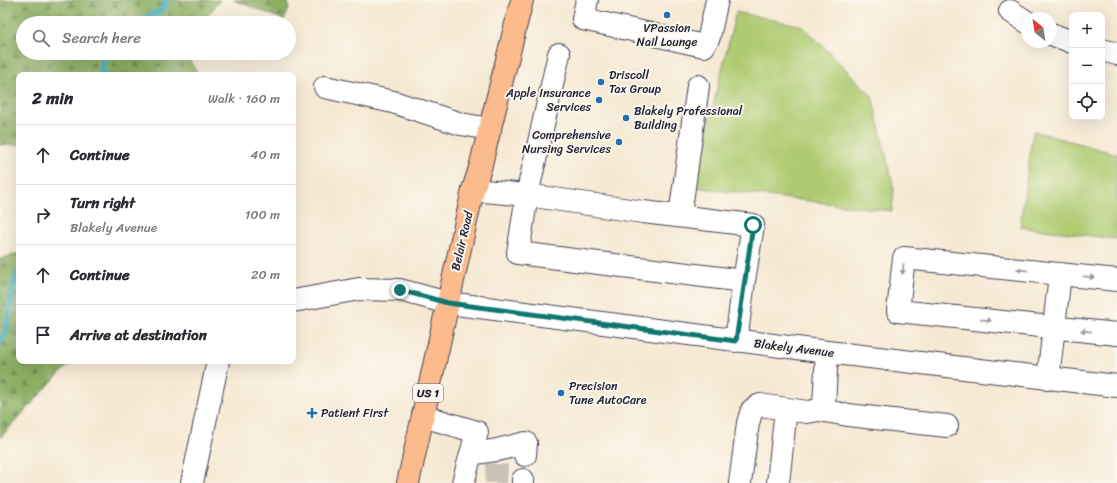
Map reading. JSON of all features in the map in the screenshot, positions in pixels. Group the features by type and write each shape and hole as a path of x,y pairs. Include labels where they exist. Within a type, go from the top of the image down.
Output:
{"highway":[{"name":"Belair Road","path":"408,483 473,190 480,168 522,0"}],"street":[{"path":"587,0 583,19 704,46 708,37 717,0"},
{"path":"1057,36 1069,41"},
{"path":"1105,51 1117,54"},
{"path":"560,54 527,195 518,253 744,281"},
{"path":"680,216 698,86"},
{"path":"325,87 393,102 461,124 490,129"},
{"path":"473,190 527,195 753,225 736,341"},
{"path":"1117,280 904,258 898,311 1117,334"},
{"path":"1048,379 1060,274"},
{"name":"Blakely Avenue","path":"296,300 359,289 400,290 448,303 736,341 1117,386"},
{"path":"819,410 824,405 826,352"},
{"path":"192,483 217,364"},
{"path":"740,483 748,423 752,410 760,405 807,412 819,410 848,415 947,426"},
{"path":"778,483 786,409"},
{"path":"423,416 478,432 463,483"},
{"path":"471,454 497,457 526,443 525,455"}],"green space":[{"path":"0,0 220,0 207,16 16,16 16,60 189,60 197,72 16,72 16,145 0,145"},
{"path":"234,0 288,0 289,9 286,16 274,16"},
{"path":"736,12 803,26 872,96 894,189 892,211 693,187"},
{"path":"1033,131 1117,154 1117,239 1020,227"},
{"path":"16,254 16,364 70,364 0,438 0,259"}],"waterway":[{"path":"150,16 163,9 166,0"},
{"path":"102,72 101,71 104,60"},
{"path":"0,343 6,332 13,288 16,279"}],"tunnel":[{"path":"496,483 497,464"}],"place":[{"name":"VPassion Nail Lounge","path":"667,15"},
{"name":"Driscoll Tax Group","path":"601,82"},
{"name":"Apple Insurance Services","path":"599,100"},
{"name":"Blakely Professional Building","path":"626,118"},
{"name":"Comprehensive Nursing Services","path":"619,142"},
{"name":"Precision Tune AutoCare","path":"561,393"},
{"name":"Patient First","path":"312,413"}],"route":[{"path":"400,290 448,303 736,341 753,225"}]}
